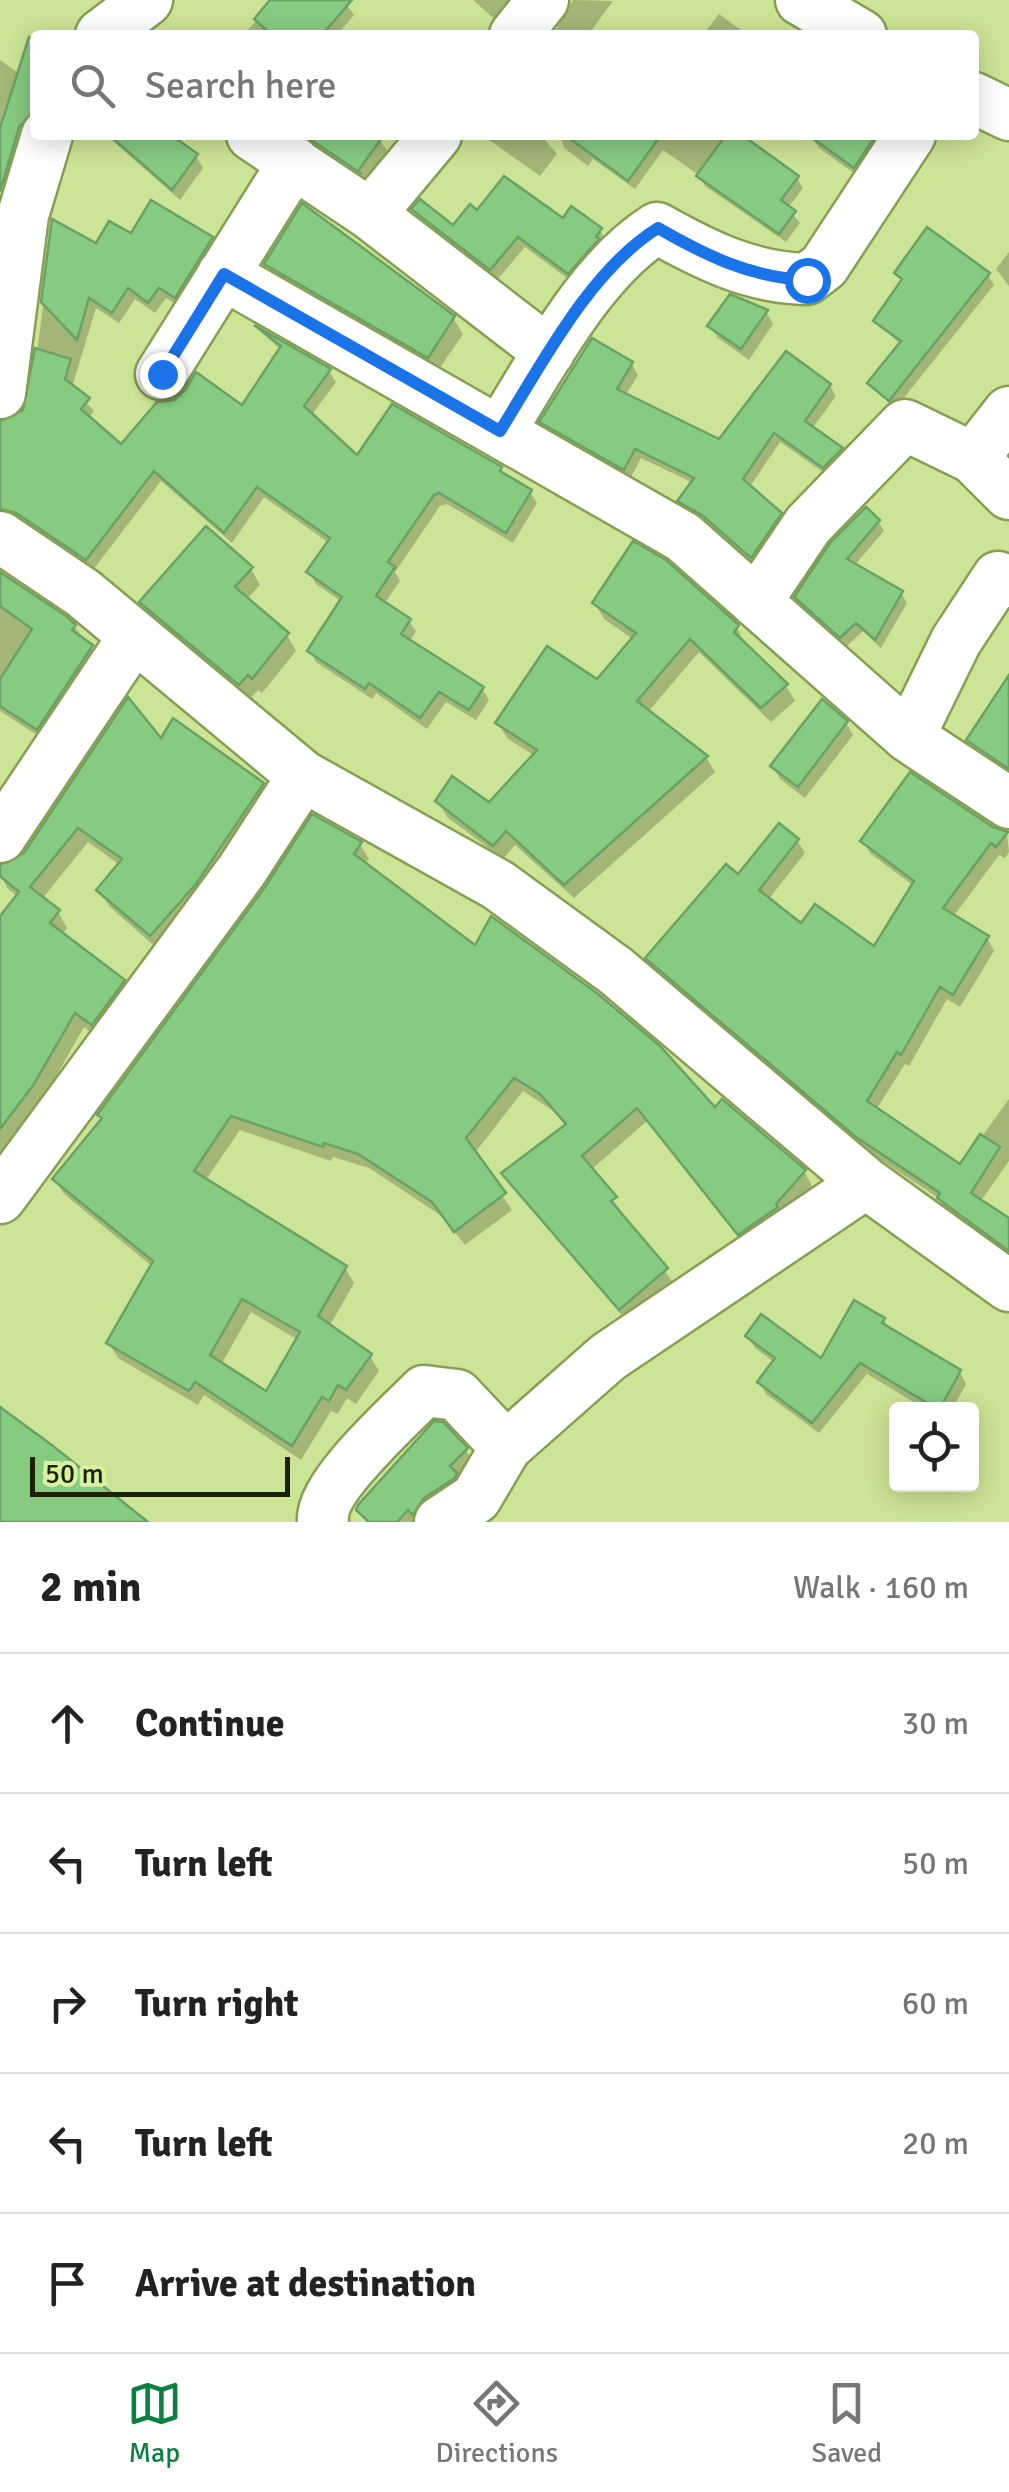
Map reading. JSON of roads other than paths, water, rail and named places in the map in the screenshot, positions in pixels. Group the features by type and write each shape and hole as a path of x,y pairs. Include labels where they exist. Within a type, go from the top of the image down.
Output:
{"street":[{"path":"519,30 543,0"},
{"path":"801,0 852,30"},
{"path":"979,100 1009,115"},
{"path":"0,393 11,212 45,140"},
{"path":"260,140 370,214 549,352"},
{"path":"370,214 432,140"},
{"path":"500,431 549,352 617,259 658,228 716,261 784,279 807,280 824,266 907,140"},
{"path":"162,374 294,162"},
{"path":"224,274 682,537 909,737 1009,802"},
{"path":"973,458 1009,412"},
{"path":"756,602 808,525 906,425 973,458 1009,494"},
{"path":"0,537 83,593 303,776 498,885 616,970 866,1182 1009,1286"},
{"path":"909,737 966,625 998,577 1009,582"},
{"path":"0,837 133,638"},
{"path":"0,1198 242,870 303,776"},
{"path":"440,1522 476,1498 506,1447 608,1357 866,1182"},
{"path":"323,1522 322,1512 348,1470 424,1391 457,1395 506,1447"}]}
